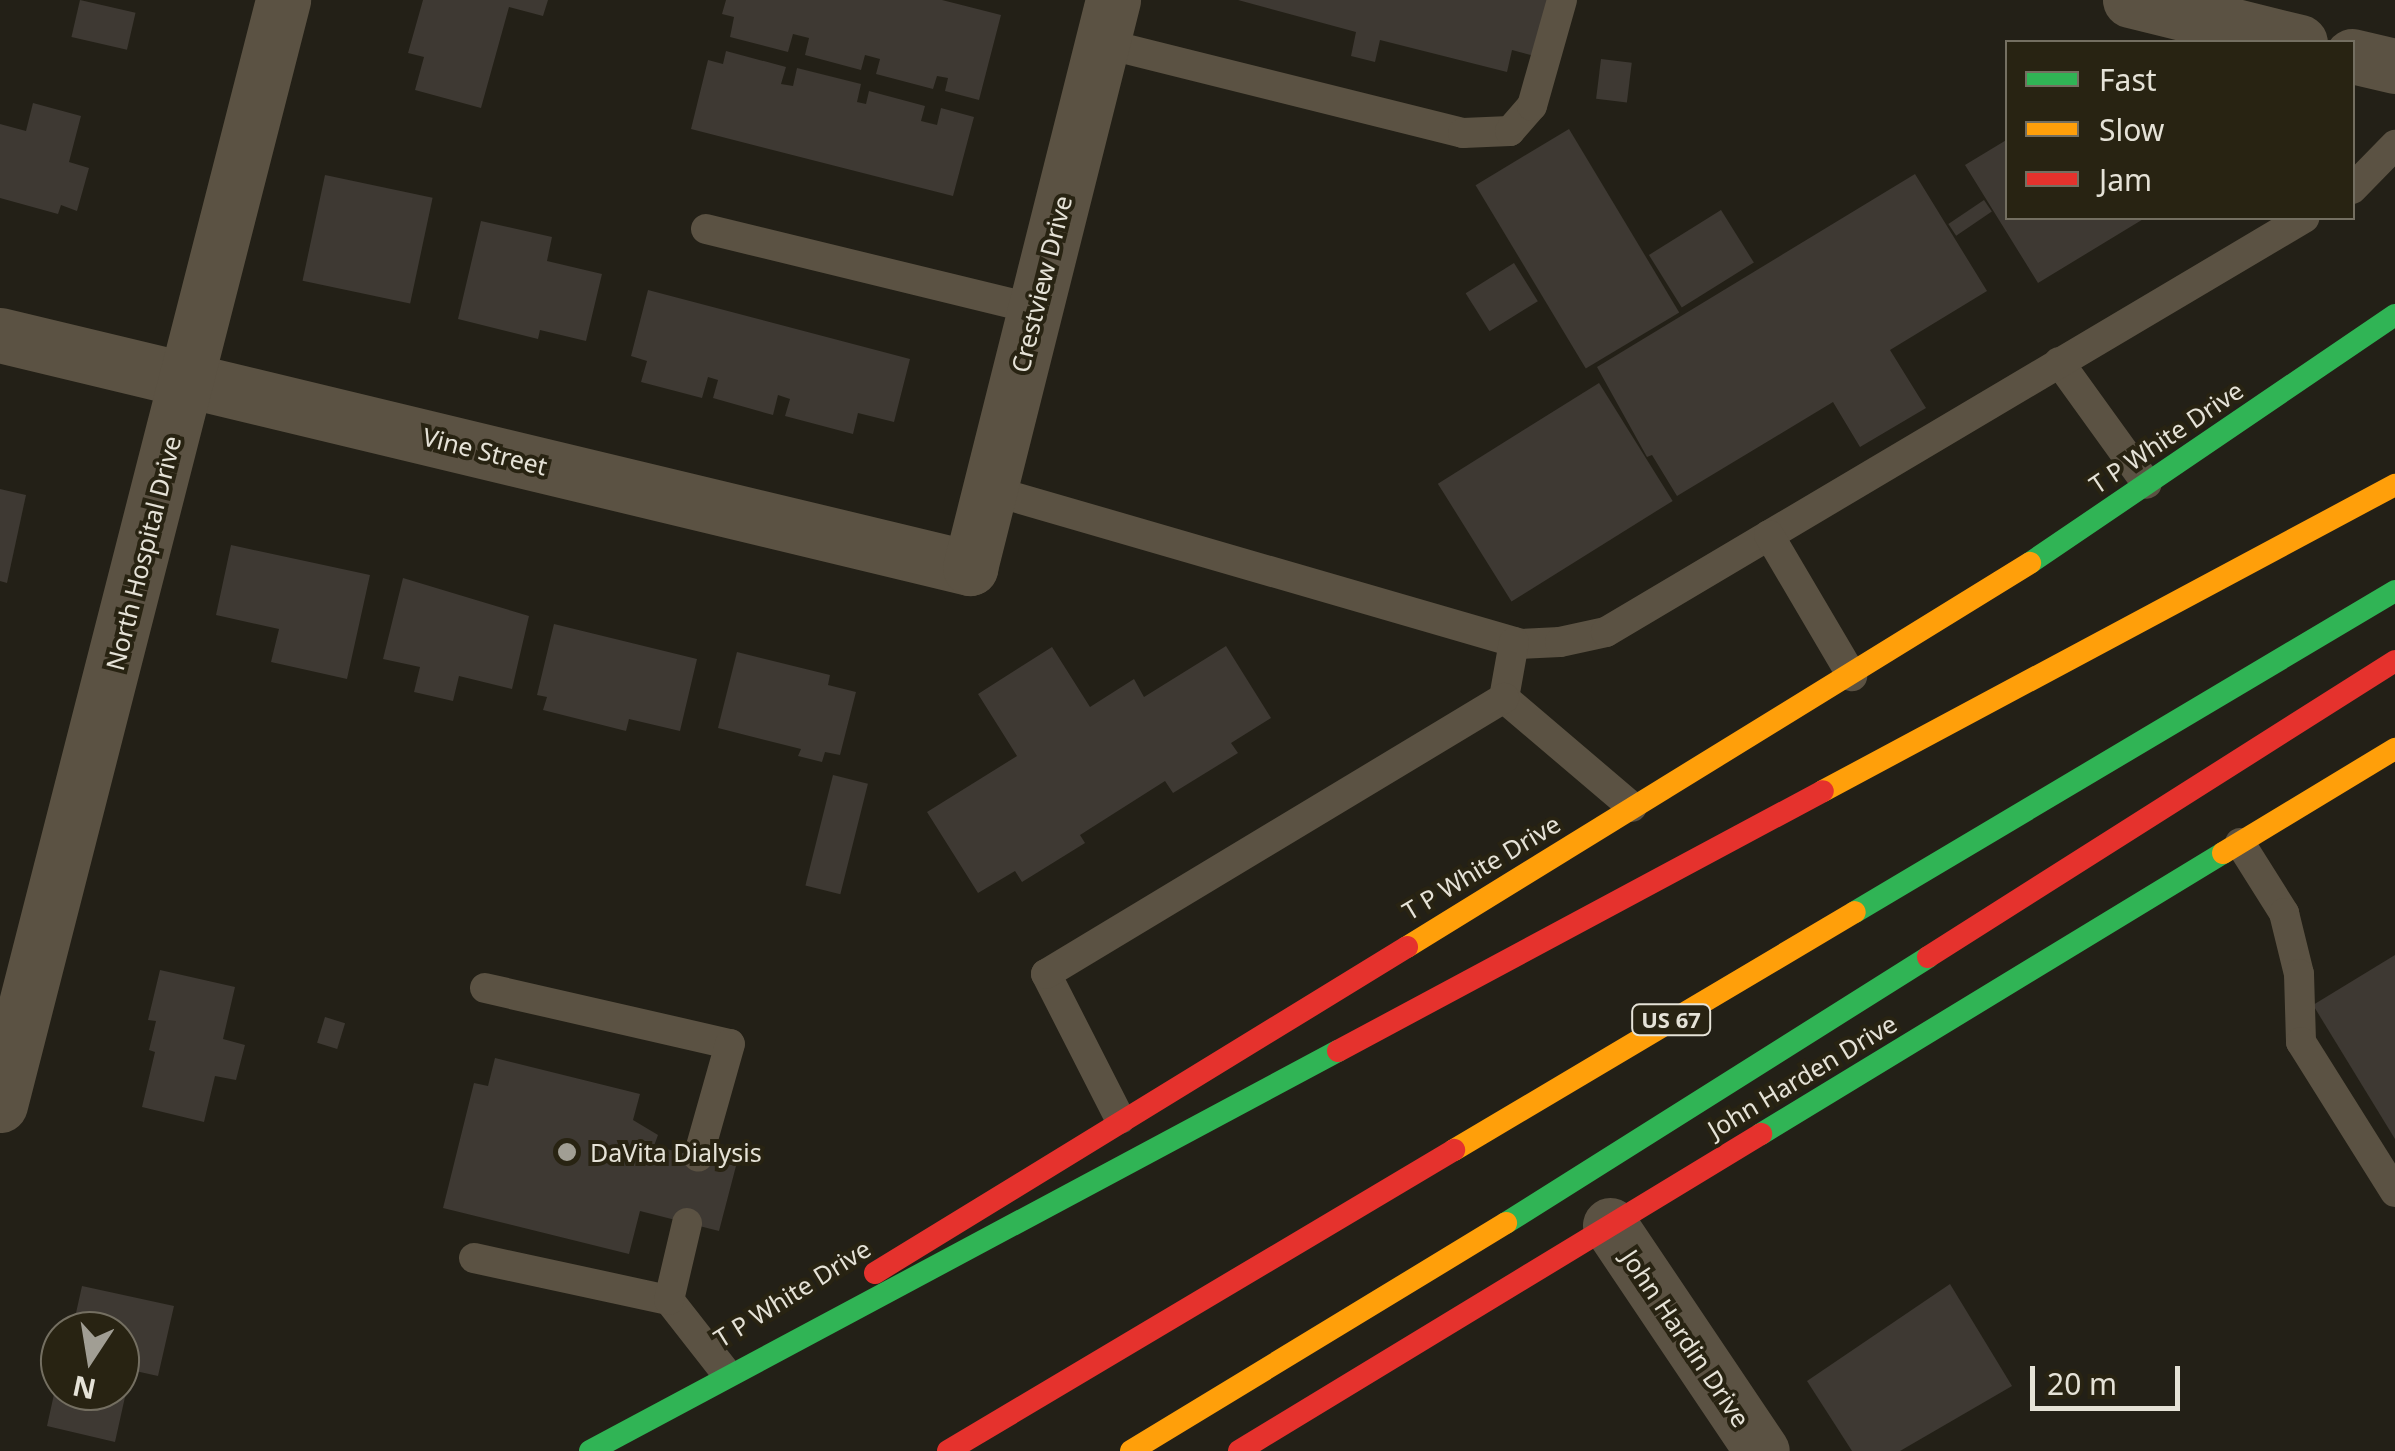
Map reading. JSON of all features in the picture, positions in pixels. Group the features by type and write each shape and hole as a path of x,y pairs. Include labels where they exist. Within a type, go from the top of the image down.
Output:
{"main road":[{"name":"T P White Drive","path":"588,1451 1120,1119 1852,676 2146,484 2395,314"},
{"path":"588,1451 2395,485"},
{"name":"US 67","path":"948,1451 2395,592"},
{"path":"1131,1451 1583,1176 2395,661"},
{"path":"2150,816 2395,674"},
{"name":"John Harden Drive","path":"1238,1451 2395,749"}],"street":[{"name":"North Hospital Drive","path":"0,1106 283,0"},
{"path":"2158,3 2293,40"},
{"name":"Crestview Drive","path":"970,568 1108,21"},
{"path":"2355,57 2395,66"},
{"name":"Vine Street","path":"0,334 970,568"},
{"name":"John Hardin Drive","path":"1610,1225 1762,1451"}],"lane":[{"path":"1108,21 1463,133 1510,131 1532,106 1562,0"},
{"path":"2355,186 2395,145"},
{"path":"990,490 1514,642 1560,642 1606,632 2301,220"},
{"path":"706,229 1035,310"},
{"path":"2060,362 2146,484"},
{"path":"1768,535 1852,676"},
{"path":"1120,1119 1046,974 1504,698 1514,642"},
{"path":"1504,698 1632,808"},
{"path":"2240,843 2284,913 2299,974 2301,1042 2395,1192"},
{"path":"484,988 730,1044 698,1157"},
{"path":"669,1300 687,1223"},
{"path":"474,1258 669,1300 723,1369"}],"building":[{"path":"80,0 136,13 127,50 71,37"},
{"path":"423,0 548,0 543,16 509,7 481,108 415,90 424,57 408,53"},
{"path":"726,0 942,0 1001,15 979,100 945,91 948,78 937,76 933,89 876,74 880,59 865,55 861,70 805,55 809,38 793,34 788,52 730,37 734,17 722,14"},
{"path":"1238,0 1557,0 1542,58 1512,50 1507,72 1380,40 1375,62 1351,56 1356,32"},
{"path":"726,51 786,67 781,84 793,86 797,68 861,84 857,102 866,104 869,91 925,106 921,121 937,125 941,108 974,117 953,196 691,129 708,60 723,64"},
{"path":"1601,59 1632,63 1627,102 1596,99"},
{"path":"33,103 81,116 69,162 89,168 77,211 61,205 58,214 0,198 0,124 26,131"},
{"path":"1569,129 1679,312 1586,369 1476,185"},
{"path":"2005,141 2005,220 2142,220 2038,283 1965,165"},
{"path":"1915,174 1987,291 1890,350 1926,408 1860,447 1833,402 1677,496 1652,455 1647,457 1597,367"},
{"path":"325,175 433,198 410,304 303,281"},
{"path":"1984,200 1992,212 1956,236 1948,224"},
{"path":"1721,210 1754,263 1682,308 1649,255"},
{"path":"481,221 552,237 547,261 602,274 586,341 540,330 538,339 458,319"},
{"path":"1514,263 1538,301 1490,331 1466,293"},
{"path":"648,290 910,359 894,422 858,413 853,434 785,416 790,399 778,395 773,415 713,398 718,380 708,377 702,398 641,382 647,361 631,356"},
{"path":"1599,383 1673,501 1512,602 1438,484"},
{"path":"0,489 26,495 7,583 0,581"},
{"path":"231,545 370,575 347,679 271,662 279,629 216,615"},
{"path":"403,578 529,616 512,689 459,676 453,701 414,692 420,667 383,659"},
{"path":"554,624 697,659 680,731 629,719 626,731 543,710 547,697 537,695"},
{"path":"1226,646 1271,718 1231,743 1238,753 1173,793 1165,781 1080,835 1085,843 1022,882 1015,871 978,893 927,812 1017,756 978,694 1052,647 1090,707 1134,679 1144,697"},
{"path":"737,652 830,675 828,685 856,692 840,755 825,752 822,762 798,756 801,749 718,728"},
{"path":"833,775 868,784 840,894 805,886"},
{"path":"2395,955 2395,1139 2313,1005"},
{"path":"160,970 235,987 223,1039 245,1045 236,1080 215,1076 204,1122 142,1107 155,1052 149,1050 156,1021 148,1020"},
{"path":"325,1017 345,1023 337,1049 317,1043"},
{"name":"DaVita Dialysis","path":"495,1058 640,1094 633,1120 658,1135 654,1146 736,1166 719,1231 640,1211 629,1254 443,1208 474,1083 488,1086"},
{"path":"1950,1284 2012,1386 1900,1451 1852,1451 1807,1381"},
{"path":"82,1286 174,1306 158,1376 140,1372 140,1311 76,1311"},
{"path":"50,1411 122,1411 115,1442 47,1426"}],"traffic: fast":[{"path":"2030,563 2395,315"},
{"path":"1855,912 2395,591"},
{"path":"1761,1134 2223,853"},
{"path":"1506,1223 1928,957"},
{"path":"590,1451 1338,1051"}],"traffic: slow":[{"path":"1823,791 2395,485"},
{"path":"1407,947 2030,563"},
{"path":"2223,853 2395,749"},
{"path":"1454,1150 1855,912"},
{"path":"1131,1451 1506,1223"}],"traffic: jam":[{"path":"1928,957 2395,661"},
{"path":"1338,1051 1823,791"},
{"path":"875,1273 1407,947"},
{"path":"1239,1451 1761,1134"},
{"path":"948,1451 1454,1150"}],"place":[{"name":"DaVita Dialysis","path":"567,1152"}]}
